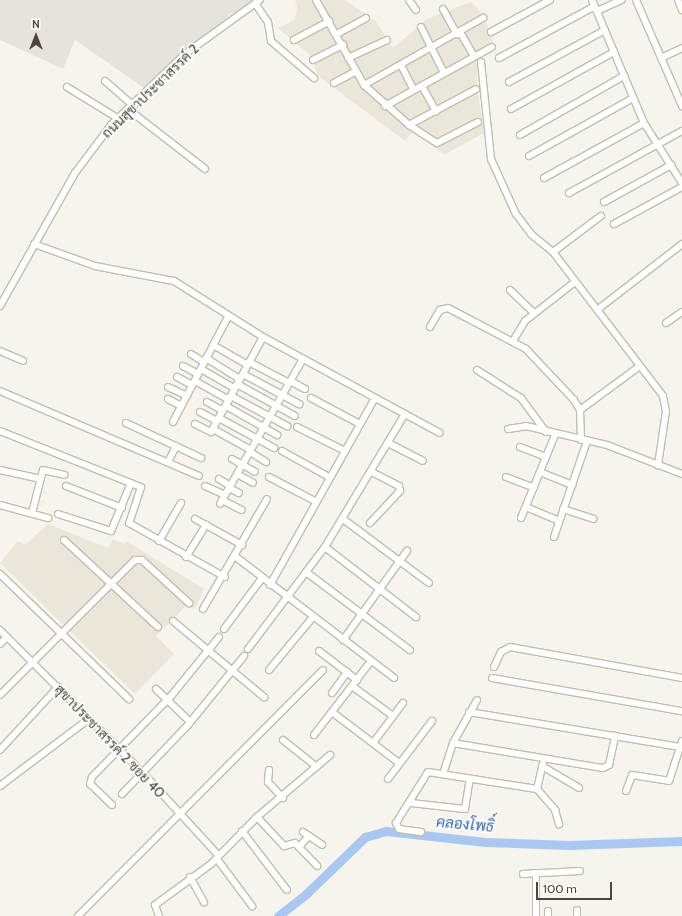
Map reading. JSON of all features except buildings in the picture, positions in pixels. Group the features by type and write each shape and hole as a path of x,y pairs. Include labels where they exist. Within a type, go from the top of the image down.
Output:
{"street":[{"path":"316,0 337,34 348,58 364,84 385,106 409,125 437,143 478,122"},
{"path":"409,0 416,10"},
{"path":"491,32 550,0"},
{"path":"499,58 595,6 622,0"},
{"path":"636,0 682,106"},
{"path":"678,0 682,10"},
{"path":"257,1 268,22 270,41 314,78"},
{"name":"ถนนสุขาประชาสรรค์ 2","path":"0,306 75,173 118,119 132,108 185,54 257,1"},
{"path":"595,6 644,123 682,183"},
{"path":"444,9 474,56"},
{"path":"337,34 366,18"},
{"path":"364,84 431,49 483,18"},
{"path":"294,40 329,21"},
{"path":"421,27 444,74"},
{"path":"509,82 605,30"},
{"path":"348,58 387,40"},
{"path":"312,60 343,45"},
{"path":"385,106 492,47"},
{"path":"661,58 682,48"},
{"path":"511,109 614,52"},
{"path":"481,62 494,168 516,214 532,235 553,252 640,366 665,402 658,465"},
{"path":"401,64 414,90"},
{"path":"334,83 356,72"},
{"path":"520,135 624,76"},
{"path":"105,81 132,108 205,169"},
{"path":"422,86 436,111"},
{"path":"67,87 118,119"},
{"path":"409,125 476,89"},
{"path":"529,156 633,98"},
{"path":"544,178 644,123"},
{"path":"569,193 682,131"},
{"path":"604,202 671,166"},
{"path":"614,224 682,187"},
{"path":"553,252 602,216"},
{"path":"34,244 95,266 174,281 228,317 263,337 440,432"},
{"path":"597,310 682,244"},
{"path":"513,341 534,313 575,282"},
{"path":"510,290 534,313"},
{"path":"430,327 440,310 448,308 513,341 558,380 580,410 584,440 572,485 554,537"},
{"path":"666,323 681,315"},
{"path":"173,422 228,317"},
{"path":"195,424 211,432 263,337"},
{"path":"213,345 249,364 305,390"},
{"path":"0,351 23,361"},
{"path":"191,354 205,360 276,406 295,416"},
{"path":"222,500 303,359"},
{"path":"183,366 239,381 282,395 298,404"},
{"path":"580,410 640,366"},
{"path":"477,370 521,398 546,432"},
{"path":"177,377 230,398 287,426"},
{"path":"168,387 187,396"},
{"path":"0,391 199,476"},
{"path":"311,398 360,424"},
{"path":"270,585 315,501 375,398"},
{"path":"168,399 182,406"},
{"path":"207,402 224,408 277,435"},
{"path":"200,412 218,419 274,448"},
{"path":"248,649 325,547 405,414"},
{"path":"126,423 201,458"},
{"path":"508,429 518,425 584,440 682,474"},
{"path":"297,427 345,451"},
{"path":"213,429 251,451 266,462"},
{"path":"0,431 131,483 142,490 129,523 186,557 225,577"},
{"path":"521,518 555,434"},
{"path":"388,443 423,461"},
{"path":"168,462 176,446"},
{"path":"520,447 546,457"},
{"path":"282,451 329,477"},
{"path":"232,459 255,472"},
{"path":"0,470 41,479"},
{"path":"32,513 41,479 47,470 64,475"},
{"path":"370,523 400,491 399,486 371,472"},
{"path":"540,472 572,485"},
{"path":"237,474 253,483"},
{"path":"269,477 315,501"},
{"path":"506,477 534,488"},
{"path":"219,479 239,493"},
{"path":"58,514 110,531 122,508 131,483"},
{"path":"66,486 122,508"},
{"path":"204,486 222,500 242,510"},
{"path":"203,609 225,577 267,499"},
{"path":"159,541 181,503"},
{"path":"0,504 48,518"},
{"path":"526,507 559,521"},
{"path":"563,509 593,519"},
{"path":"195,519 242,545"},
{"path":"343,519 429,583"},
{"path":"186,557 206,525"},
{"path":"64,540 158,627"},
{"path":"325,547 416,617"},
{"path":"343,640 408,551"},
{"path":"236,557 270,585 394,678"},
{"path":"0,695 138,558 189,604"},
{"path":"306,572 410,650"},
{"path":"0,574 129,699"},
{"path":"224,630 262,578"},
{"path":"269,670 313,617"},
{"path":"173,621 209,649 264,697"},
{"name":"สุขาประชาสรรค์ 2 ซอย 40","path":"0,630 142,772 217,857 252,906"},
{"path":"0,644 7,637"},
{"path":"112,805 89,781 118,748 167,699 219,637"},
{"path":"494,667 501,652 510,647 682,678"},
{"path":"319,651 356,680"},
{"path":"122,794 190,722 244,656"},
{"path":"314,735 371,660"},
{"path":"78,916 178,812 323,670"},
{"path":"332,693 347,672"},
{"path":"492,678 682,711"},
{"path":"352,686 393,716"},
{"path":"0,750 58,687"},
{"path":"156,689 190,722"},
{"path":"443,774 452,743 476,700"},
{"path":"373,743 403,703"},
{"path":"332,712 399,763"},
{"path":"469,712 615,736 681,744 669,781 632,775 626,792"},
{"path":"0,786 89,719"},
{"path":"388,779 432,721"},
{"path":"452,743 608,768 615,736"},
{"path":"283,740 317,767"},
{"path":"159,916 155,905 217,857 257,817 283,798 330,755"},
{"path":"537,790 544,758"},
{"path":"542,766 579,788"},
{"path":"269,770 268,782 283,798"},
{"path":"422,832 397,827 400,816 411,803 426,773 443,774 537,790 555,810 559,824"},
{"path":"411,803 465,809 470,779"},
{"path":"257,817 284,846 294,842 317,866"},
{"path":"242,831 287,890"},
{"path":"302,832 322,845"},
{"path":"299,847 309,836"},
{"path":"523,874 580,871"},
{"path":"536,873 536,916"},
{"path":"190,877 204,902"}],"shaded area":[{"path":"0,0 258,0 231,14 144,88 75,40 63,69 0,40"},
{"path":"295,0 345,0 376,21 393,48 427,19 471,2 483,14 495,47 478,56 477,86 484,133 444,155 414,130 405,141 318,76 311,56 278,28 294,20 298,9"},
{"path":"48,524 108,548 113,539 124,544 126,541 204,589 195,609 186,606 156,636 174,654 135,694 0,563 18,541 25,545"}],"waterway":[{"name":"คลองโพธิ์","path":"278,916 307,893 365,837 386,831 485,842 569,845 682,841"}]}
